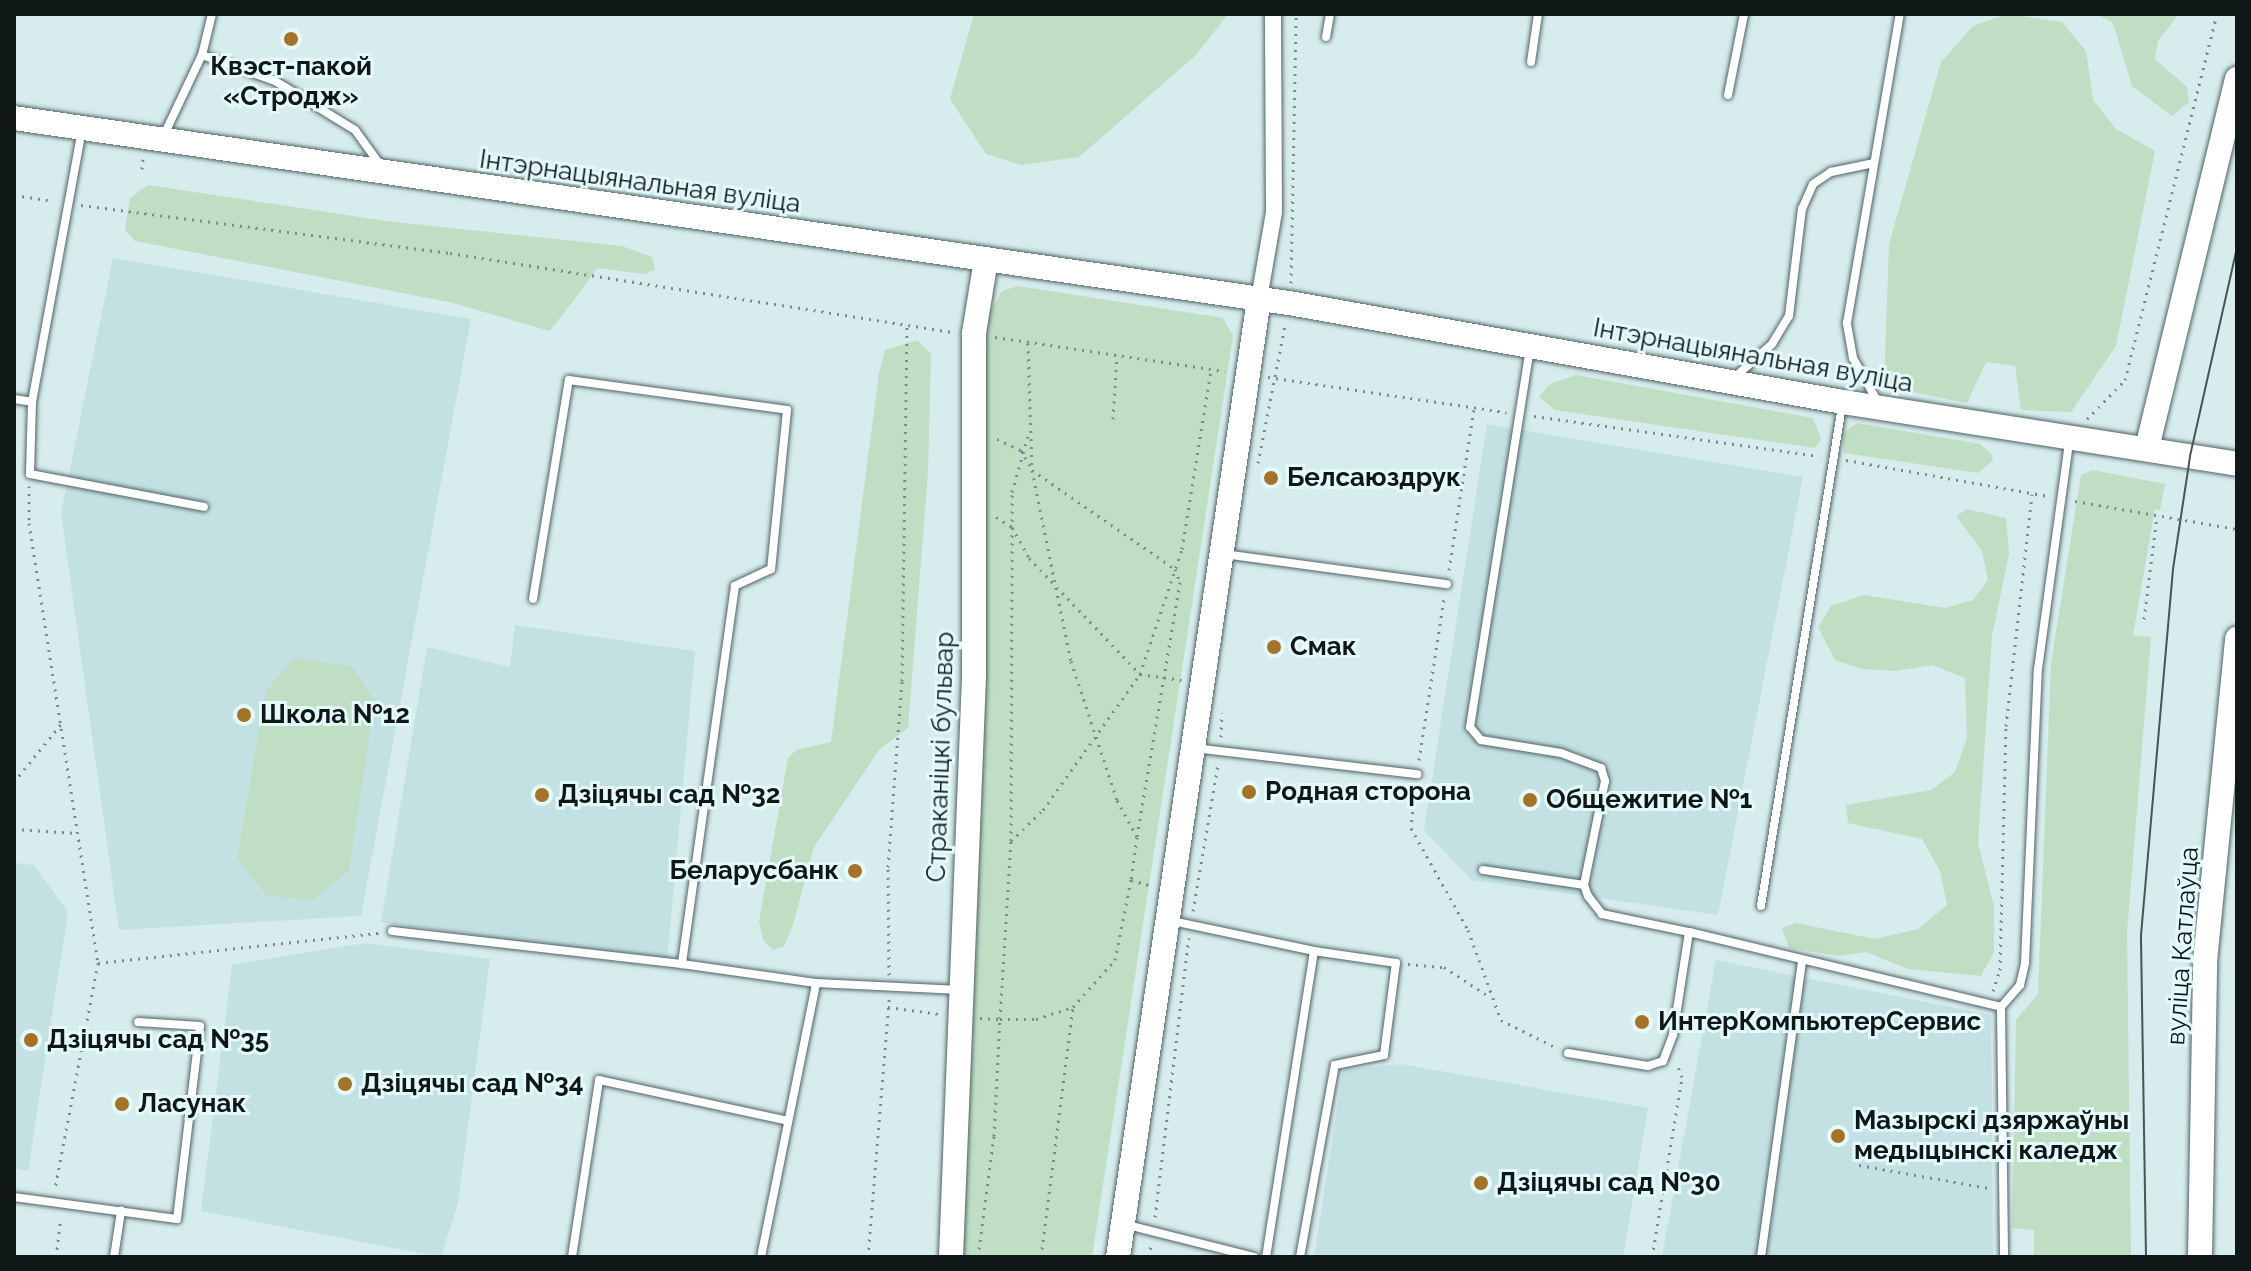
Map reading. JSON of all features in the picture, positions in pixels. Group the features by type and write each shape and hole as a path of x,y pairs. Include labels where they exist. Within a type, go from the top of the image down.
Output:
{"main road":[{"path":"2147,448 2237,79"},
{"name":"Інтэрнацыянальная вуліца","path":"14,118 163,137 386,173 1259,299 1843,402 2237,464"},
{"name":"Страканіцкі бульвар","path":"951,1257 974,677 974,333 986,260"},
{"path":"1118,1257 1189,748 1259,299"},
{"name":"вуліца Катлаўца","path":"2200,1257 2205,961 2237,639"}],"street":[{"path":"1259,299 1274,212 1273,14"}],"lane":[{"path":"163,137 202,55 212,14"},
{"path":"1326,37 1330,14"},
{"path":"1531,62 1538,14"},
{"path":"1728,95 1744,14"},
{"path":"1882,408 1853,358 1847,323 1900,14"},
{"path":"202,55 275,81 355,130 386,173"},
{"path":"82,127 32,402 30,474 204,507"},
{"path":"1727,382 1753,364 1789,316 1802,209 1813,184 1831,172 1874,163"},
{"path":"1531,346 1470,727 1481,740 1561,753 1601,768 1605,781 1584,885 1602,914 2001,1007"},
{"path":"533,599 569,380 787,410 771,569 735,586 682,964"},
{"path":"14,399 32,402"},
{"path":"1761,906 1843,402"},
{"path":"2004,1257 2001,1007 2020,985 2025,963 2038,669 2070,436"},
{"path":"1219,553 1447,584"},
{"path":"1189,748 1417,774"},
{"path":"1483,870 1584,885"},
{"path":"1164,919 1314,951 1396,963 1384,1055 1335,1065 1300,1257"},
{"path":"392,931 682,964 816,983 961,990"},
{"path":"1568,1053 1648,1066 1663,1061 1670,1050 1689,932"},
{"path":"1266,1257 1314,951"},
{"path":"1761,1257 1802,963"},
{"path":"761,1257 816,983"},
{"path":"14,1197 177,1219 200,1026 138,1022"},
{"path":"572,1257 599,1080 788,1121"},
{"path":"114,1257 121,1211"},
{"path":"1124,1223 1254,1257"}],"path":[{"path":"2070,436 2125,380 2217,14"},
{"path":"14,195 450,253 1028,343 1833,458 2237,529"},
{"path":"868,1257 890,988 885,940 902,681 907,324"},
{"path":"1028,343 1032,470 1071,661 1117,800 1137,837"},
{"path":"1113,419 1117,355"},
{"path":"1011,841 1043,810 1140,674 1175,569 1211,369"},
{"path":"888,1007 960,1016 1036,1019 1073,1007 1115,960 1166,678 1180,582 1175,569 1032,470 1021,450 972,429"},
{"path":"978,1257 994,1136 1011,841 1012,492 1021,450 1030,432"},
{"path":"30,474 29,523 98,963 52,1183 62,1204 56,1257"},
{"path":"1988,1004 2000,970 2006,726 2032,494"},
{"path":"2144,619 2157,516"},
{"path":"1029,558 1140,674 1199,683"},
{"path":"1149,1257 1191,925 1220,751 1222,704"},
{"path":"14,782 61,724"},
{"path":"1417,774 1411,828 1468,930 1501,1020 1568,1053"},
{"path":"14,829 77,833"},
{"path":"1131,880 1170,886"},
{"path":"98,963 228,953 392,931"},
{"path":"1396,963 1444,967 1493,999"},
{"path":"1041,1257 1073,1007"},
{"path":"1652,1257 1682,1077 1670,1050"},
{"path":"1859,1165 2002,1190"}],"shaded area":[{"name":"Школа №12","path":"113,258 471,319 361,916 119,930 61,513"},
{"path":"1487,424 1803,477 1718,915 1472,880 1424,831"},
{"name":"Дзіцячы сад №32","path":"515,625 695,651 667,962 381,922 427,647 510,667"},
{"name":"Дзіцячы сад №35","path":"14,863 34,865 68,912 28,1171 14,1168"},
{"name":"Дзіцячы сад №34","path":"365,943 490,959 458,1203 441,1257 201,1211 232,965"},
{"name":"Мазырскі дзяржаўны медыцынскі каледж","path":"1716,960 1991,1015 1993,1257 1662,1257"},
{"name":"Дзіцячы сад №30","path":"1401,1064 1648,1108 1623,1257 1314,1257 1343,1070"}],"green space":[{"path":"974,14 1228,14 1197,54 1079,157 1021,165 986,154 950,99"},
{"path":"2007,14 2062,22 2086,51 2093,100 2116,129 2155,151 2116,346 2071,412 2021,410 2015,366 1986,362 1967,403 1884,386 1889,244 1941,62 1973,26"},
{"path":"2097,14 2179,14 2158,41 2155,59 2187,87 2189,102 2172,116 2132,86 2113,23"},
{"path":"148,185 386,221 622,246 652,257 655,270 644,274 598,268 550,331 449,302 135,241 125,230 130,198"},
{"path":"1018,286 1223,318 1233,336 1092,1257 957,1257 966,1189 987,317 1002,291"},
{"path":"917,340 931,354 928,472 908,728 879,750 814,847 793,925 784,946 773,950 763,940 759,921 788,758 796,750 831,742 879,373 885,350"},
{"path":"1576,375 1813,418 1821,439 1815,448 1555,410 1539,397 1550,384"},
{"path":"1857,423 1980,444 1993,455 1992,461 1978,473 1844,453 1842,434"},
{"path":"2092,470 2165,484 2160,510 2155,509 2133,635 2151,637 2127,933 2131,1257 2034,1257 2034,1230 2012,1228 2016,1020 2038,994 2051,663 2081,475"},
{"path":"1967,509 2006,518 2009,554 1992,636 1978,843 1994,907 1994,952 1981,976 1908,969 1866,952 1839,956 1789,948 1782,928 1796,923 1875,939 1918,929 1947,905 1940,871 1922,839 1848,823 1846,805 1931,790 1955,772 1967,738 1965,678 1932,665 1896,671 1862,669 1835,660 1818,627 1831,606 1864,595 1945,608 1973,600 1988,580 1982,551 1956,516"},
{"path":"294,658 352,666 375,701 349,870 313,901 266,895 237,858 266,691"}],"tram line":[{"path":"2146,1257 2141,935 2173,569 2190,456 2237,248"}],"place":[{"name":"Квэст-пакой «Стродж»","path":"291,39"},
{"name":"Белсаюздрук","path":"1271,478"},
{"name":"Смак","path":"1274,647"},
{"name":"Школа №12","path":"244,715"},
{"name":"Родная сторона","path":"1249,792"},
{"name":"Дзіцячы сад №32","path":"542,795"},
{"name":"Общежитие №1","path":"1530,800"},
{"name":"Беларусбанк","path":"855,871"},
{"name":"ИнтерКомпьютерСервис","path":"1642,1022"},
{"name":"Дзіцячы сад №35","path":"31,1040"},
{"name":"Дзіцячы сад №34","path":"345,1084"},
{"name":"Ласунак","path":"122,1104"},
{"name":"Мазырскі дзяржаўны медыцынскі каледж","path":"1838,1136"},
{"name":"Дзіцячы сад №30","path":"1481,1183"}]}
